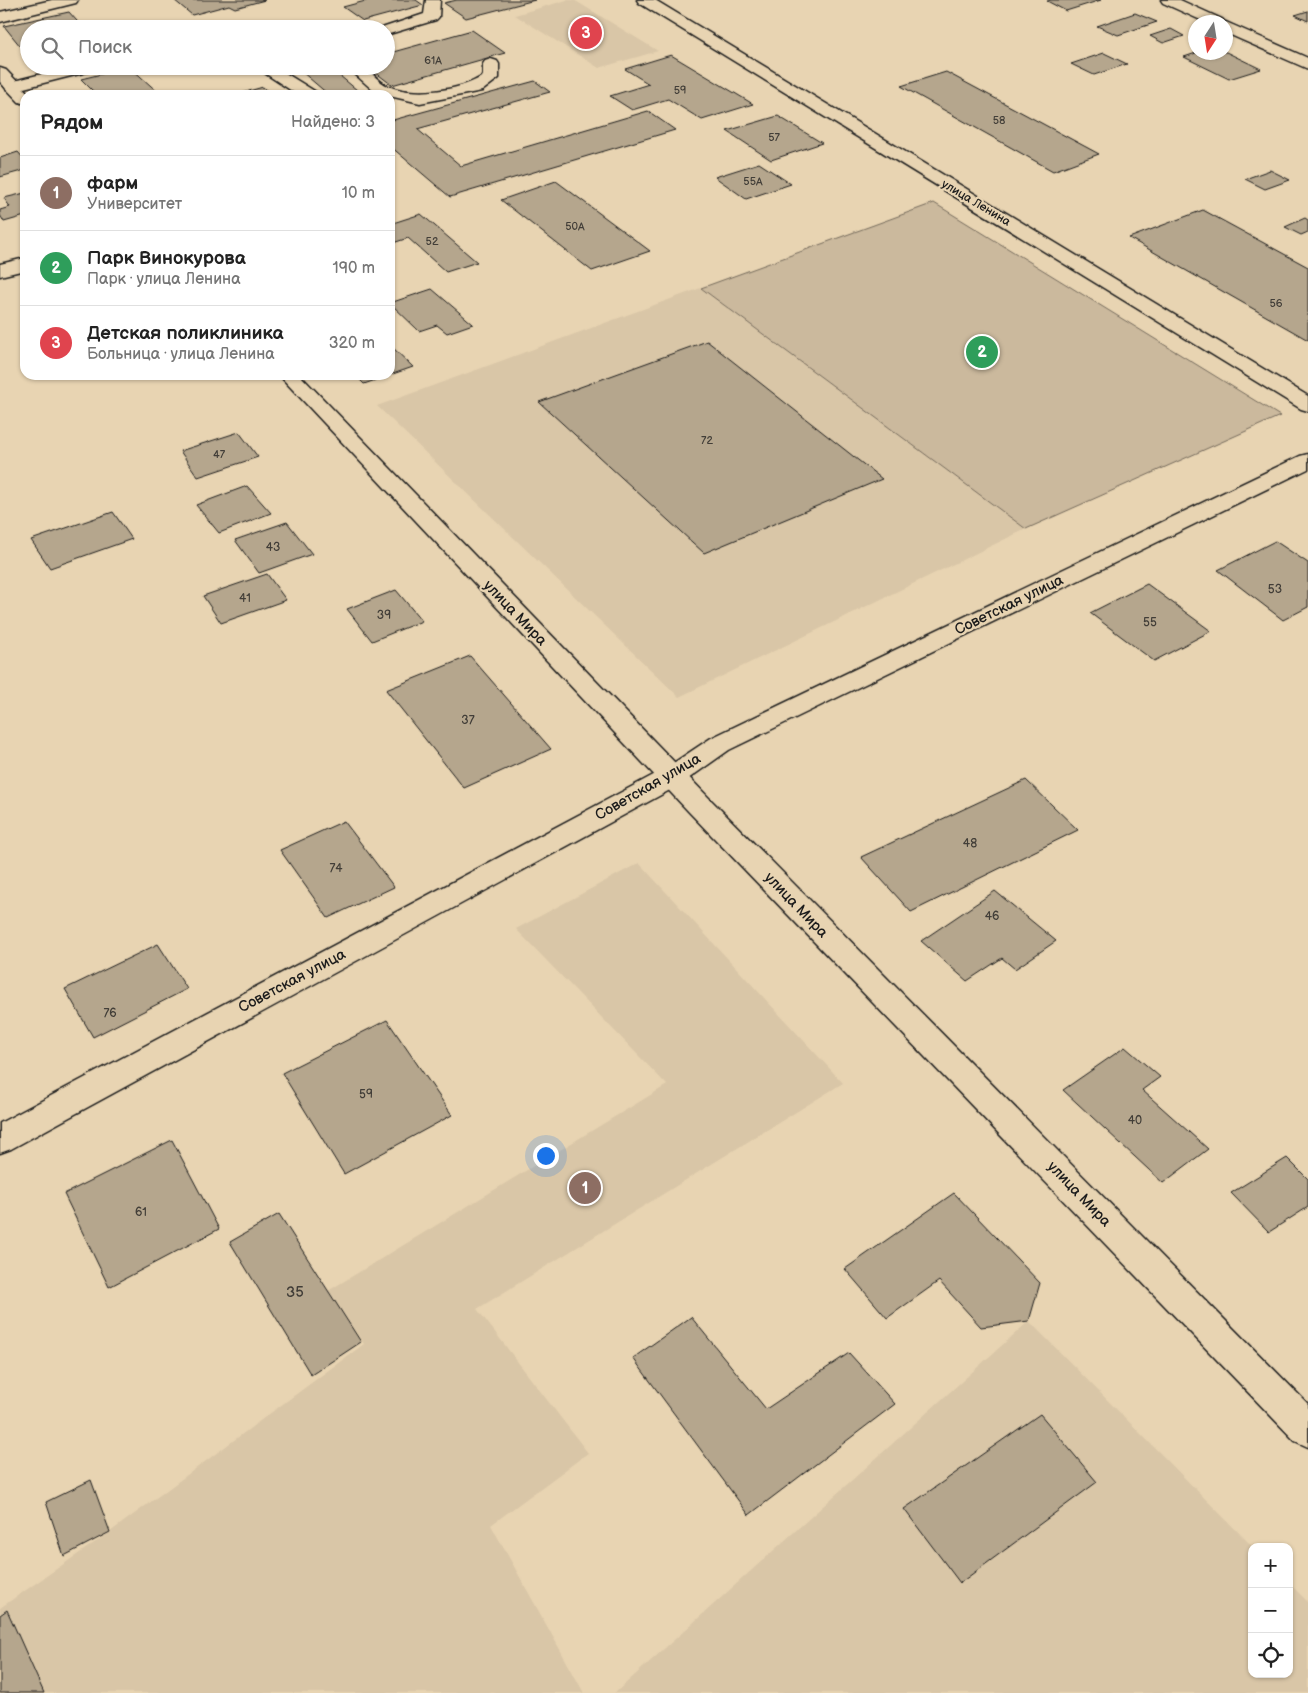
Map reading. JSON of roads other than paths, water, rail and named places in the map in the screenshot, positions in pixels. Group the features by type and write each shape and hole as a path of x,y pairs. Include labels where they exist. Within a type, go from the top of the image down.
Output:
{"street":[{"path":"0,17 71,0"},
{"path":"395,27 431,17 433,0"},
{"name":"улица Ленина","path":"644,0 1308,405"},
{"path":"1168,0 1201,15"},
{"path":"1233,29 1308,64"},
{"path":"395,93 420,98 450,95 476,88 491,78 491,64"},
{"path":"0,73 20,94"},
{"path":"12,86 57,75"},
{"path":"277,75 302,90"},
{"path":"364,75 382,90"},
{"path":"0,270 20,265"},
{"name":"улица Мира","path":"294,380 672,777 1308,1429"},
{"name":"Советская улица","path":"0,1139 672,777 720,744 1308,460"}],"place":[{"name":"Детская поликлиника","path":"586,33"},
{"name":"Парк Винокурова","path":"982,352"},
{"name":"фарм","path":"585,1188"}]}
